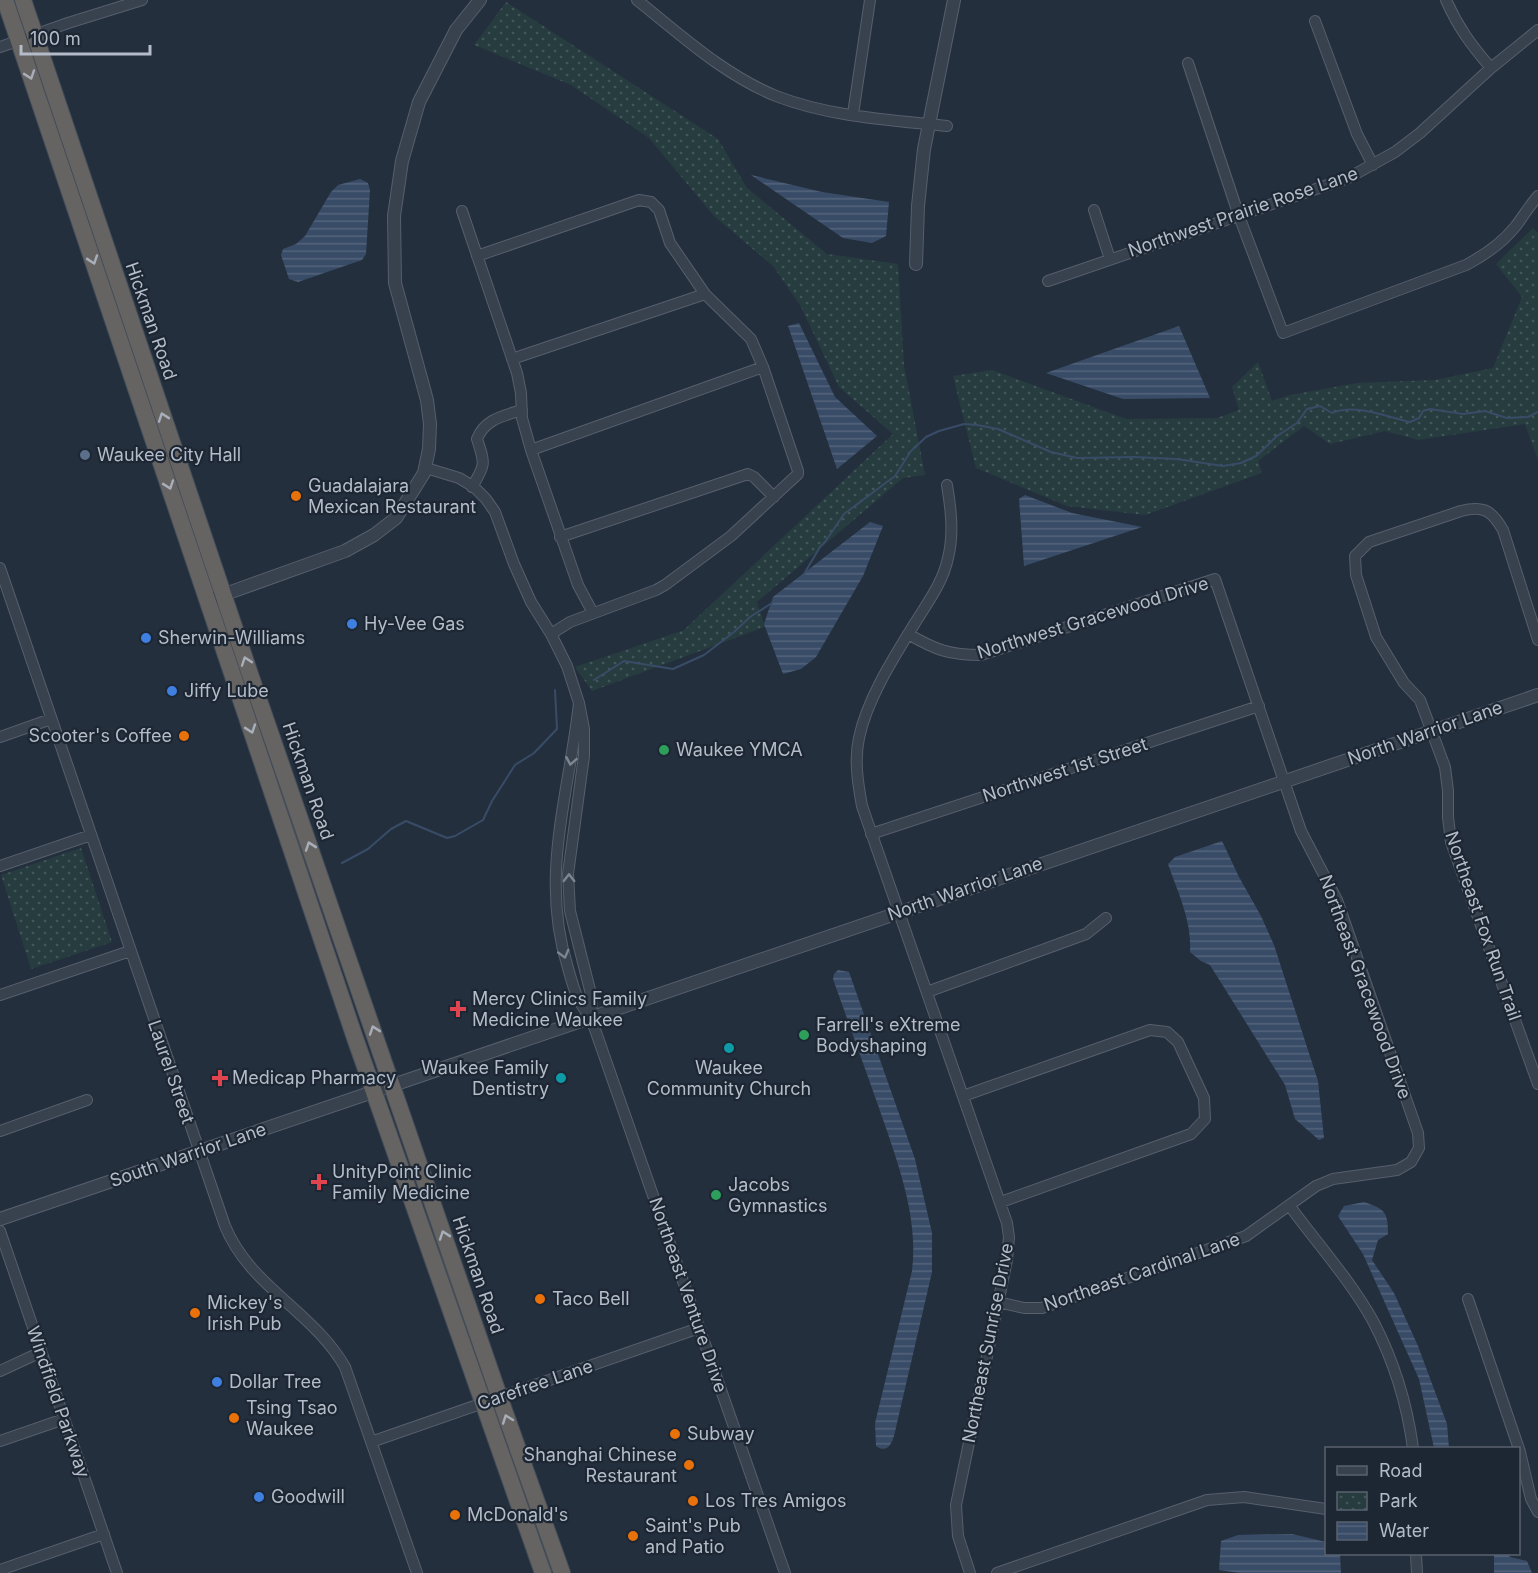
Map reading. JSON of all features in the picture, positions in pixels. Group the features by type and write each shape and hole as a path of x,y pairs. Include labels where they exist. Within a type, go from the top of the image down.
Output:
{"highway":[{"name":"Hickman Road","path":"4,0 27,38"},
{"name":"Hickman Road","path":"22,0 27,38 215,597 348,1016 492,1400 562,1573"},
{"name":"Hickman Road","path":"215,597 393,1085 492,1400 543,1573"}],"street":[{"path":"0,47 68,22 142,0"},
{"path":"215,597 345,552 374,535 396,518 426,468 430,432 428,408 395,283 394,216 402,161 418,102 456,30 480,0"},
{"path":"637,0 716,62 776,96 809,107 947,126"},
{"path":"853,114 870,0"},
{"path":"916,264 920,183 928,124 954,0"},
{"path":"1446,0 1458,26 1491,68"},
{"path":"1315,21 1357,134 1373,165"},
{"name":"Northwest Prairie Rose Lane","path":"1048,281 1332,184 1373,165 1420,133 1491,68 1538,30"},
{"path":"1188,63 1239,216 1283,333 1474,261 1506,237 1538,196"},
{"path":"477,256 639,200 651,202 659,210 670,243 705,294 751,339 798,471 798,474 731,537 665,585 570,621 551,634"},
{"path":"1094,210 1110,259"},
{"path":"462,211 517,373 522,418 531,450 578,585 593,613"},
{"path":"512,359 705,294"},
{"path":"531,450 763,368"},
{"path":"472,487 483,470 477,439 482,428 493,420 522,410"},
{"path":"426,468 459,478 486,499 495,512 531,602 567,666 579,703 584,729 585,756 568,874 570,911 592,998 591,1018"},
{"path":"560,537 748,474 774,497"},
{"name":"Northeast Sunrise Drive","path":"947,485 951,510 951,545 948,560 937,587 870,702 859,739 857,776 862,806 1001,1202 1009,1237 998,1302 956,1505 958,1536 970,1573"},
{"name":"Northeast Fox Run Trail","path":"1538,640 1503,530 1496,517 1484,509 1473,507 1369,542 1355,556 1356,574 1376,637 1404,682 1420,700 1445,767 1451,842 1538,1084"},
{"name":"Laurel Street","path":"0,568 225,1226 235,1248 250,1268 318,1331 337,1354 347,1373 417,1573"},
{"name":"Northwest Gracewood Drive","path":"908,634 928,646 957,655 981,655 1215,579 1283,781"},
{"name":"North Warrior Lane","path":"393,1085 1538,695"},
{"path":"579,703 558,843 554,891 562,951 578,1002 591,1018"},
{"name":"Northwest 1st Street","path":"872,834 1259,706"},
{"path":"0,737 51,719"},
{"name":"Northeast Gracewood Drive","path":"1283,781 1301,831 1337,900 1418,1134 1419,1148 1411,1162"},
{"path":"0,866 91,835"},
{"path":"927,992 1086,934 1106,918"},
{"path":"0,995 130,951"},
{"name":"Northeast Venture Drive","path":"591,1018 785,1573"},
{"path":"963,1096 1150,1030 1167,1032 1178,1042 1204,1098 1205,1119 1191,1134 1001,1202"},
{"name":"South Warrior Lane","path":"0,1219 393,1085"},
{"path":"0,1131 87,1100"},
{"name":"Northeast Cardinal Lane","path":"998,1302 1033,1309 1046,1306 1246,1236 1316,1186 1334,1179 1397,1170 1411,1162"},
{"path":"1289,1205 1372,1321 1391,1360 1405,1400 1413,1447"},
{"name":"Windfield Parkway","path":"0,1231 117,1573"},
{"path":"1467,1299 1518,1447"},
{"name":"Carefree Lane","path":"371,1442 699,1328"},
{"path":"0,1371 41,1352"},
{"path":"0,1441 64,1419"},
{"path":"1520,1452 1538,1512"},
{"path":"997,1573 1207,1500 1244,1497 1325,1509"},
{"path":"1520,1502 1535,1498"},
{"path":"0,1570 104,1534"},
{"path":"1416,1555 1417,1573"}],"green space":[{"path":"506,2 718,139 747,188 827,254 898,264 904,365 925,475 903,478 757,602 765,627 592,691 575,667 684,630 893,434 839,387 800,305 773,266 714,216 649,138 571,85 474,45"},
{"path":"1533,228 1538,233 1538,460 1525,424 1418,440 1385,431 1330,444 1304,426 1258,461 1262,473 1145,515 1067,506 976,468 953,376 992,370 1126,419 1217,418 1239,410 1232,387 1258,362 1272,401 1290,395 1357,383 1435,380 1493,368 1522,297 1496,264"},
{"path":"81,848 112,942 31,969 1,875"}],"water":[{"path":"751,175 822,192 889,202 886,236 872,243 843,238"},
{"path":"360,179 368,183 370,190 366,254 362,260 298,282 289,279 281,255 283,249 296,244 305,236 331,192 338,185"},
{"path":"799,323 835,397 877,436 837,469 788,326"},
{"path":"1179,326 1210,398 1123,399 1046,373"},
{"path":"1025,495 1072,513 1142,527 1024,566 1019,499"},
{"path":"870,522 883,526 863,576 816,657 801,669 783,674 764,624 773,597"},
{"path":"1222,841 1274,945 1318,1081 1324,1138 1319,1140 1295,1119 1285,1085 1210,965 1190,952 1187,918 1168,864 1175,857"},
{"path":"838,970 849,972 915,1159 932,1233 932,1272 894,1436 890,1445 885,1449 876,1446 875,1423 912,1271 912,1229 899,1166 833,979"},
{"path":"1364,1202 1381,1209 1386,1216 1388,1234 1378,1240 1372,1260 1394,1293 1418,1346 1447,1424 1449,1447 1434,1447 1419,1379 1363,1254 1338,1216 1344,1206"},
{"path":"1292,1534 1325,1542 1325,1555 1340,1555 1341,1573 1240,1573 1219,1570 1221,1541 1238,1535"},
{"path":"1494,1555 1509,1555 1527,1561 1532,1573 1494,1573"}],"waterway":[{"path":"804,574 844,514 895,476 911,451 926,437 964,424 998,429 1051,452 1077,458 1177,459 1223,466 1241,463 1256,456 1277,436 1297,423 1307,409 1320,406 1332,413 1341,410 1361,410 1410,422 1419,418 1423,411 1430,409 1463,414 1485,411 1507,418 1528,417 1538,412"},
{"path":"594,680 624,661 673,669 704,655 750,617 772,603"},
{"path":"342,863 368,849 391,829 406,821 447,838 483,820 515,765 534,753 557,729 555,690"}],"place":[{"name":"Waukee City Hall","path":"85,455"},
{"name":"Guadalajara Mexican Restaurant","path":"296,496"},
{"name":"Hy-Vee Gas","path":"352,624"},
{"name":"Sherwin-Williams","path":"146,638"},
{"name":"Jiffy Lube","path":"172,691"},
{"name":"Scooter's Coffee","path":"184,736"},
{"name":"Waukee YMCA","path":"664,750"},
{"name":"Mercy Clinics Family Medicine Waukee","path":"458,1009"},
{"name":"Farrell's eXtreme Bodyshaping","path":"804,1035"},
{"name":"Waukee Community Church","path":"729,1048"},
{"name":"Medicap Pharmacy","path":"220,1078"},
{"name":"Waukee Family Dentistry","path":"561,1078"},
{"name":"UnityPoint Clinic Family Medicine","path":"319,1182"},
{"name":"Jacobs Gymnastics","path":"716,1195"},
{"name":"Taco Bell","path":"540,1299"},
{"name":"Mickey's Irish Pub","path":"195,1313"},
{"name":"Dollar Tree","path":"217,1382"},
{"name":"Tsing Tsao Waukee","path":"234,1418"},
{"name":"Subway","path":"675,1434"},
{"name":"Shanghai Chinese Restaurant","path":"689,1465"},
{"name":"Goodwill","path":"259,1497"},
{"name":"Los Tres Amigos","path":"693,1501"},
{"name":"McDonald's","path":"455,1515"},
{"name":"Saint's Pub and Patio","path":"633,1536"}]}
